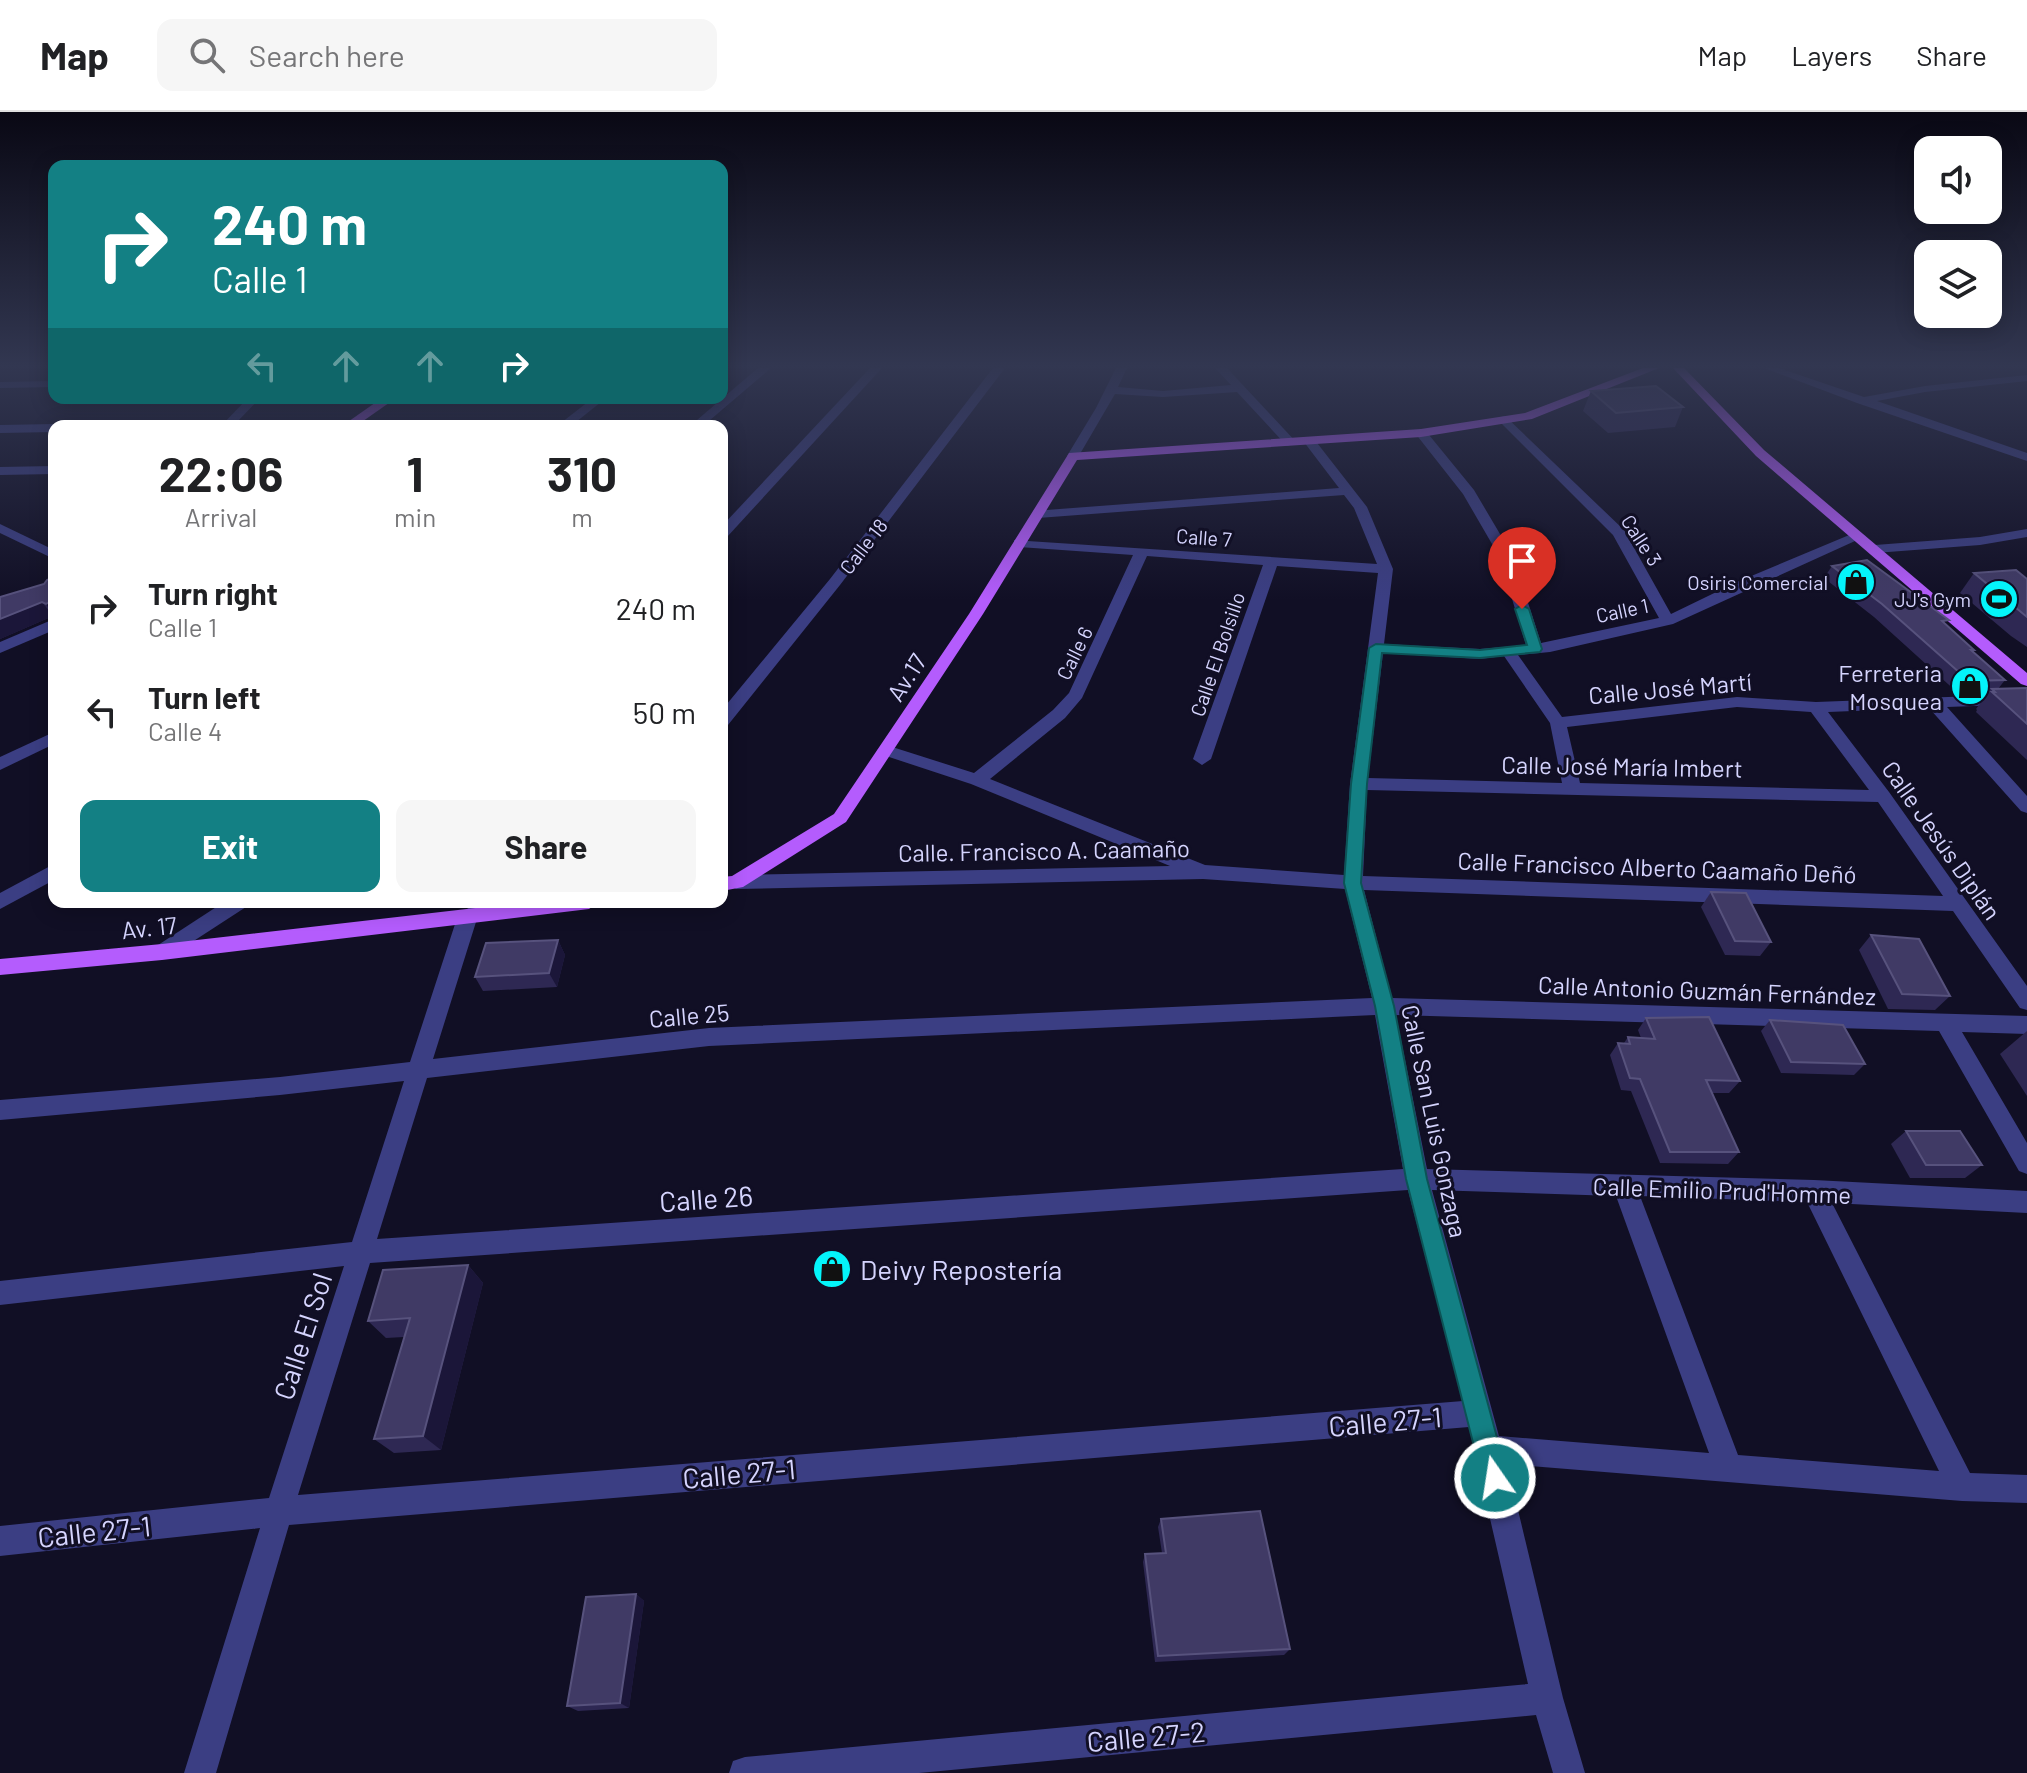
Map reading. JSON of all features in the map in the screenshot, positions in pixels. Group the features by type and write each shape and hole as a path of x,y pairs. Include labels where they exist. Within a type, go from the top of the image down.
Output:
{"main road":[{"path":"1073,456 1257,446"},
{"path":"1753,446 2027,681"},
{"name":"Av.17","path":"729,883 840,818 1073,456"},
{"name":"Av. 17","path":"0,967 162,952 543,908"}],"street":[{"path":"728,528 804,446"},
{"name":"Calle 18","path":"728,714 835,582 940,446"},
{"path":"1073,456 1079,446"},
{"name":"Calle San Luis Gonzaga","path":"1303,446 1360,507 1386,569 1359,784 1353,883 1384,1006 1417,1179 1489,1449 1547,1698 1569,1773"},
{"path":"1431,446 1469,493 1506,556 1535,649"},
{"name":"Calle 3","path":"1531,446 1619,533 1668,621"},
{"path":"1993,446 2027,457"},
{"path":"0,471 48,470"},
{"path":"1038,514 1347,491"},
{"path":"0,528 48,552"},
{"path":"1875,549 1980,541 2027,533"},
{"name":"Calle 1","path":"1376,648 1480,654 1535,649 1668,621 1742,585 1859,536"},
{"name":"Calle 7","path":"1019,543 1386,569"},
{"name":"Calle 6","path":"977,780 1059,714 1076,695 1142,552"},
{"name":"Calle El Bolsillo","path":"1202,759 1271,562"},
{"path":"0,648 48,627"},
{"path":"1508,651 1558,723 1572,789"},
{"name":"Calle José Martí","path":"1558,723 1737,702 1816,707 2027,699"},
{"path":"1934,703 2027,807"},
{"name":"Calle Jesús Diplán","path":"1816,707 1883,796 2027,1002"},
{"path":"0,764 48,740"},
{"path":"886,750 977,780 1203,872"},
{"name":"Calle José María Imbert","path":"1359,784 1883,796"},
{"name":"Calle. Francisco A. Caamaño","path":"729,883 1203,872 1353,883"},
{"path":"0,902 48,874"},
{"name":"Calle Francisco Alberto Caamaño Deñó","path":"1353,883 1959,904"},
{"path":"162,952 230,908"},
{"path":"467,918 481,908"},
{"name":"Calle El Sol","path":"200,1773 279,1511 467,918"},
{"name":"Calle Antonio Guzmán Fernández","path":"1384,1006 2027,1025"},
{"name":"Calle 25","path":"0,1110 280,1086 709,1037 1384,1006"},
{"path":"1946,1024 2027,1164"},
{"name":"Calle Emilio Prud'Homme","path":"1417,1179 1625,1188 1814,1191 2027,1202"},
{"name":"Calle 26","path":"0,1293 362,1252 1417,1179"},
{"path":"1625,1188 1728,1466"},
{"path":"1814,1191 1962,1487"},
{"name":"Calle 27-1","path":"0,1541 279,1511 1479,1413"},
{"path":"1489,1449 1962,1487 2027,1489"},
{"name":"Calle 27-2","path":"745,1773 1547,1698"}],"building":[{"path":"1867,560 1949,620 1942,621 2005,680 1969,681 1882,604 1832,566"},
{"path":"2016,570 2027,579 2027,617 1974,573"},
{"path":"47,580 48,603 42,602 0,619 0,597 44,584"},
{"path":"2027,688 2027,724 1992,689"},
{"path":"1711,892 1746,893 1771,942 1735,941"},
{"path":"1871,935 1919,939 1950,996 1902,994"},
{"path":"558,940 549,973 475,977 486,943"},
{"path":"1709,1017 1740,1081 1706,1080 1739,1152 1670,1152 1640,1079 1630,1078 1618,1043 1630,1044 1628,1037 1655,1039 1646,1018"},
{"path":"1770,1020 1843,1025 1865,1064 1791,1062"},
{"path":"1906,1131 1960,1131 1982,1165 1926,1165"},
{"path":"468,1265 423,1436 374,1439 410,1318 368,1321 383,1270"},
{"path":"1260,1511 1290,1649 1158,1656 1145,1554 1166,1553 1161,1519"},
{"path":"636,1594 620,1703 567,1706 586,1597"}],"place":[{"name":"Osiris Comercial","path":"1856,582"},
{"name":"JJ's Gym","path":"1999,599"},
{"name":"Ferreteria Mosquea","path":"1970,686"},
{"name":"Deivy Repostería","path":"832,1269"}],"route":[{"path":"1495,1478 1417,1179 1384,1006 1353,883 1359,784 1376,648 1480,654 1535,649 1522,609"}]}
